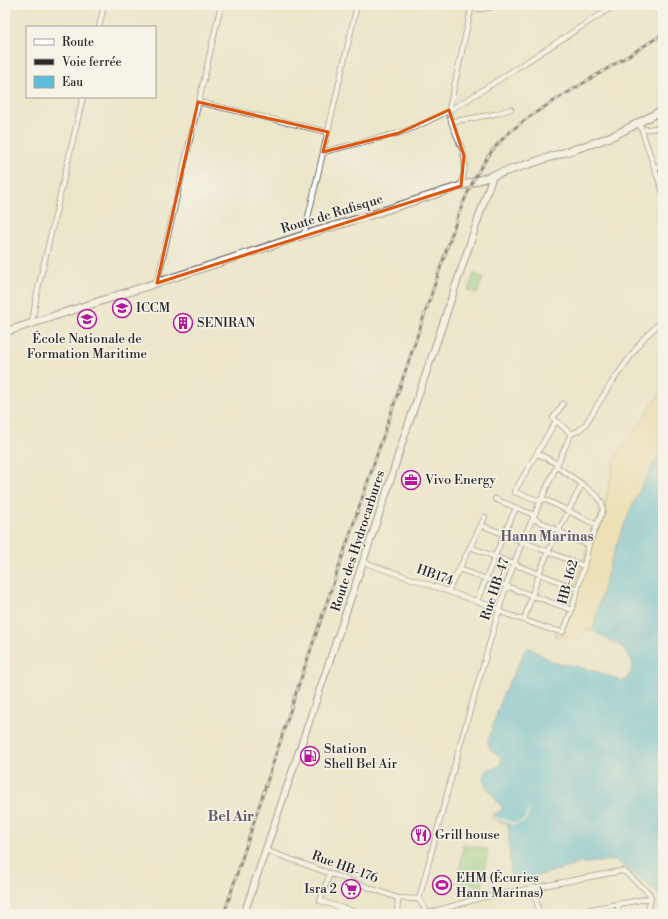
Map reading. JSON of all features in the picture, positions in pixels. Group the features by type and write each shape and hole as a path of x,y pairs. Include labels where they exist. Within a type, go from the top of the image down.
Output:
{"main road":[{"name":"Route de Rufisque","path":"5,332 32,322 597,142 663,110"}],"street":[{"path":"99,26 104,5"},
{"path":"157,283 221,5"},
{"path":"304,235 357,5"},
{"path":"461,186 464,169 464,156 451,122 449,110 472,6 482,9 501,5"},
{"path":"323,152 399,134 449,110 615,5"},
{"path":"32,322 37,293 83,98"},
{"path":"198,102 328,132"},
{"path":"451,122 495,114 511,109"},
{"path":"639,122 663,193"},
{"path":"642,130 663,127"},
{"path":"654,167 663,166"},
{"name":"Route des Hydrocarbures","path":"244,914 493,175"},
{"name":"Rue HB-47","path":"419,899 460,745 506,586 522,542 571,434 585,425 610,385 643,339 663,320"},
{"path":"564,404 514,492 541,499 597,524"},
{"path":"555,419 571,434"},
{"name":"HB-162","path":"537,453 557,465 598,497 602,503 603,510 589,544 572,610 562,632"},
{"path":"524,620 548,552 582,484"},
{"path":"495,499 534,517 558,531 589,544"},
{"path":"478,601 504,534 516,508"},
{"path":"448,591 485,517"},
{"path":"481,525 584,566"},
{"path":"470,547 578,589"},
{"name":"HB174","path":"363,562 478,601 549,629 562,632"},
{"path":"459,569 572,610"},
{"name":"Rue HB-176","path":"265,850 398,898 419,899"},
{"path":"419,899 427,914 480,898 623,871 649,893 651,898 647,914"},
{"path":"330,873 320,901 362,914"},
{"path":"534,887 539,914"},
{"path":"397,914 398,898"},
{"path":"563,914 582,912 651,898"},
{"path":"617,914 619,904"},
{"path":"342,914 344,908"}],"highlighted area":[{"path":"198,102 328,132 323,152 399,133 449,110 464,156 461,186 157,283"}],"green space":[{"path":"474,274 483,277 477,294 468,290"},
{"path":"463,845 488,849 482,886 458,883"}],"sand":[{"path":"663,390 663,449 654,463 635,501 618,540 608,570 593,631 588,629 579,639 562,636 555,637 557,629 563,623 590,539 604,510 615,458"}],"water":[{"path":"663,449 663,899 640,878 615,860 578,864 528,879 511,878 508,824 491,818 493,814 501,811 502,809 485,785 484,781 488,769 496,767 501,763 501,757 490,749 488,741 503,694 525,650 528,648 558,664 570,665 595,671 622,681 629,676 633,662 622,647 593,631 605,583 620,537 639,492"}],"pier":[{"path":"527,811 529,812 526,820 515,825 491,818 491,816 515,823 525,819"}],"railway":[{"path":"224,914 294,699 459,213 473,181 500,141 529,117 663,34"}],"place":[{"name":"ICCM","path":"122,308"},
{"name":"École Nationale de Formation Maritime","path":"87,319"},
{"name":"SENIRAN","path":"183,323"},
{"name":"Vivo Energy","path":"411,480"},
{"name":"Station Shell Bel Air","path":"310,756"},
{"name":"Grill house","path":"421,835"},
{"name":"EHM (Écuries Hann Marinas)","path":"442,885"},
{"name":"Isra 2","path":"351,889"}],"district":[{"name":"Hann Marinas","path":"547,537"},
{"name":"Bel Air","path":"231,817"}]}
